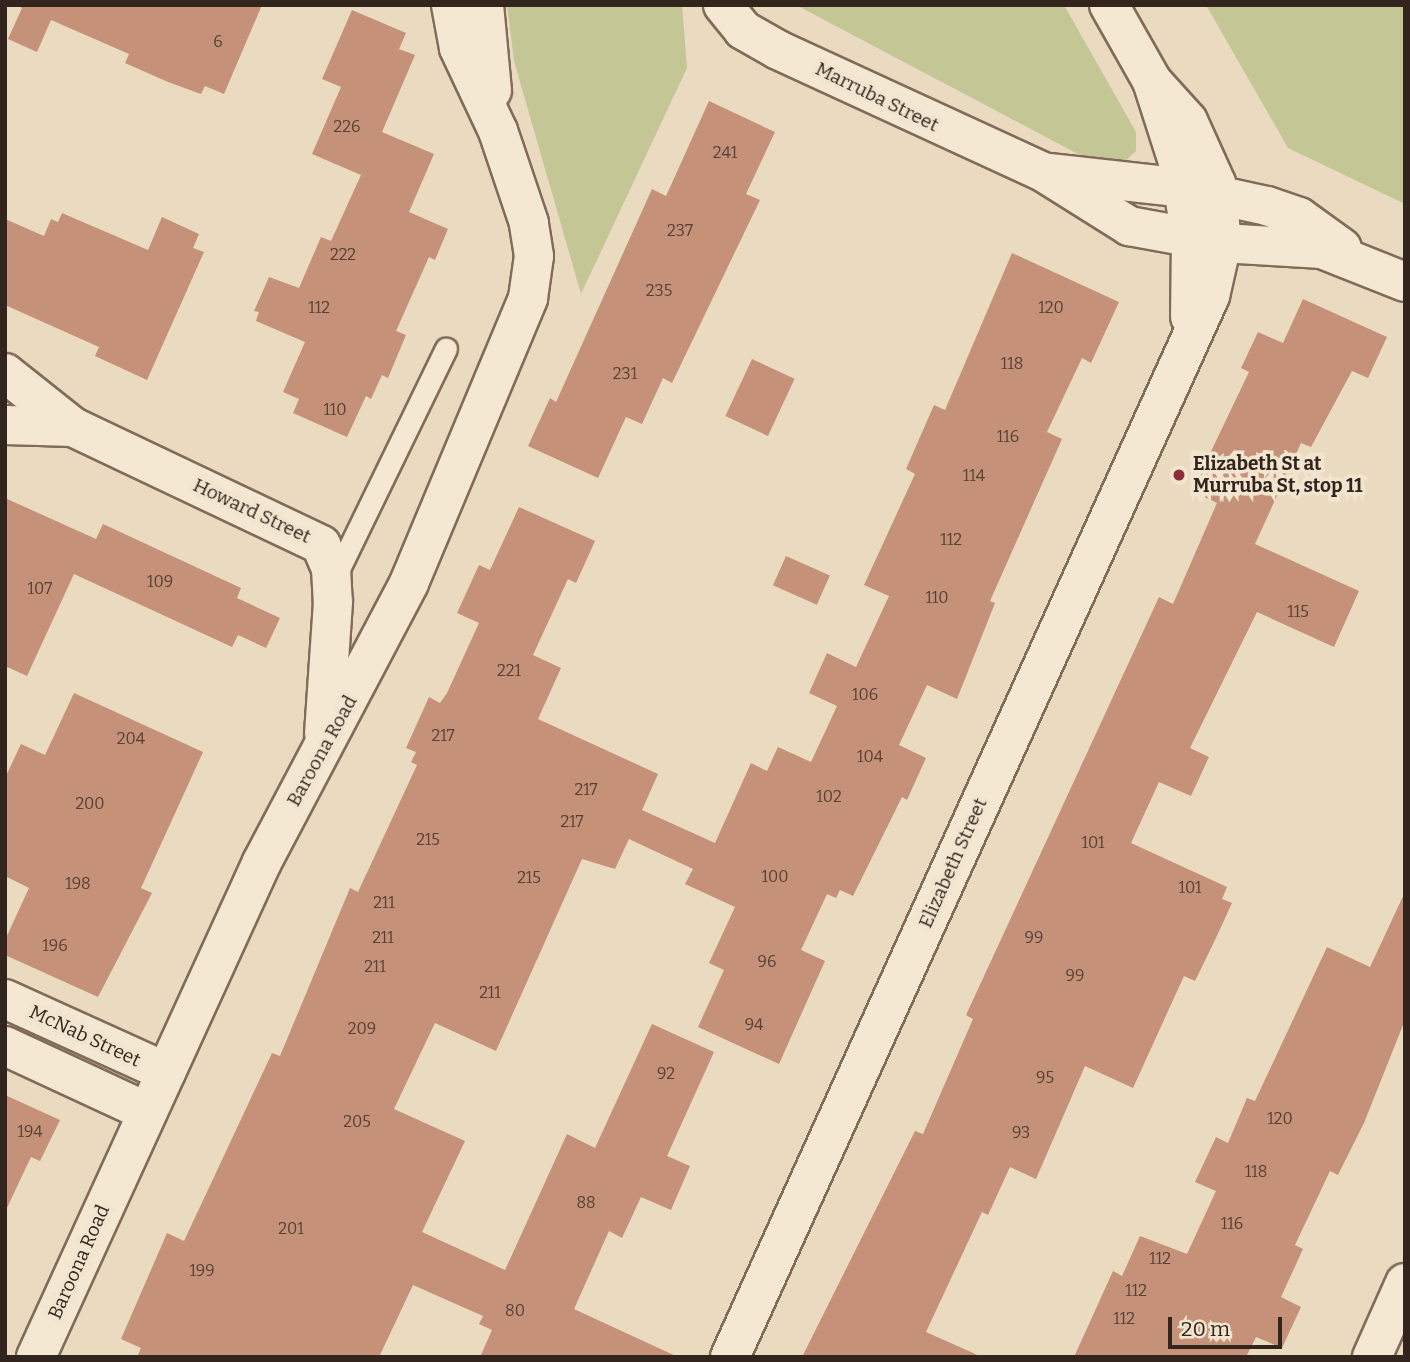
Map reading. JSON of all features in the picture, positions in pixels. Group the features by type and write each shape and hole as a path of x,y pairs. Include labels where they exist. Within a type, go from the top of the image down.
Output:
{"street":[{"name":"Baroona Road","path":"36,1357 262,862 409,583 528,298 532,235 498,131 459,48 451,5"},
{"name":"Baroona Road","path":"484,5 498,131"},
{"name":"Marruba Street","path":"723,5 743,30 778,50 1043,172 1109,217 1206,241 1305,246 1361,261"},
{"name":"Elizabeth Street","path":"730,1357 1179,370 1210,296 1198,138 1153,80 1109,5"},
{"name":"Marruba Street","path":"1043,172 1202,192 1293,214 1361,261 1405,282"},
{"name":"Howard Street","path":"5,373 73,427 308,535 325,550 332,582 323,747"},
{"name":"Howard Street","path":"5,425 73,427"},
{"name":"McNab Street","path":"5,999 166,1072"},
{"path":"5,1046 148,1112"},
{"path":"1372,1357 1405,1283"}],"lane":[{"path":"332,582 446,348"}],"green space":[{"path":"507,5 682,5 687,68 581,294 514,61"},
{"path":"796,5 1064,5 1136,132 1136,151 1120,166 1078,154"},
{"path":"1206,5 1405,5 1405,204 1288,148"}],"building":[{"path":"17,5 262,5 224,94 205,86 201,94 125,63 129,54 51,20 37,52 8,39 22,8"},
{"path":"352,10 406,33 399,49 415,55 382,132 434,154 409,212 448,229 435,260 429,257 396,331 406,335 388,378 382,375 371,399 366,396 347,437 293,413 299,399 283,392 305,342 256,321 259,312 254,311 269,277 299,288 321,237 331,241 361,175 312,154 341,87 322,79"},
{"path":"709,101 775,132 746,194 760,200 672,383 663,378 642,424 626,417 598,478 528,446 550,398 556,402 652,189 666,196"},
{"path":"62,213 148,250 162,217 199,234 193,248 204,252 147,380 95,356 99,347 5,305 5,219 44,236 51,219 58,222"},
{"path":"1012,253 1119,302 1091,363 1082,358 1047,432 1062,439 990,601 995,603 957,699 927,685 899,745 926,758 907,800 902,797 853,896 840,890 836,898 827,894 801,950 825,961 779,1064 698,1027 724,970 709,963 735,907 685,884 693,869 629,839 615,869 582,859 496,1051 435,1023 394,1109 465,1141 422,1232 505,1270 567,1134 595,1148 652,1024 714,1052 667,1156 690,1166 671,1210 641,1197 622,1238 609,1231 574,1309 678,1357 480,1357 492,1330 479,1324 483,1316 413,1285 379,1357 137,1357 141,1348 121,1339 167,1233 184,1241 272,1053 280,1056 350,888 358,892 417,765 411,762 416,752 406,748 429,697 440,703 447,693 479,623 457,613 479,565 490,570 519,507 595,541 576,583 568,579 533,655 561,668 538,719 658,774 642,810 715,843 751,763 767,771 778,747 811,762 837,706 809,693 827,653 856,667 889,596 864,585 915,474 906,469 934,405 945,410"},
{"path":"1303,299 1387,337 1368,378 1352,371 1311,447 1301,443 1255,544 1359,591 1334,647 1257,612 1190,748 1209,757 1191,796 1159,782 1131,843 1227,887 1222,899 1232,903 1215,940 1195,981 1184,976 1133,1088 1085,1066 1036,1179 1010,1167 988,1215 982,1212 926,1332 982,1357 802,1357 915,1131 923,1134 973,1019 966,1015 1159,597 1173,604 1217,503 1192,491 1249,372 1241,368 1258,332 1283,343"},
{"path":"752,359 795,379 768,436 725,416"},
{"path":"5,498 96,539 103,524 241,588 237,598 280,618 266,648 238,635 232,647 74,574 27,676 5,666"},
{"path":"786,556 830,576 817,605 773,585"},
{"path":"74,693 203,752 141,888 152,893 98,997 5,955 5,940 29,888 5,876 5,778 21,744 45,755"},
{"path":"1405,892 1405,1020 1364,1123 1338,1175 1330,1171 1295,1245 1303,1249 1281,1297 1301,1307 1282,1348 1256,1337 1246,1357 1074,1357 1113,1271 1122,1276 1140,1236 1187,1254 1216,1191 1195,1182 1216,1137 1228,1143 1247,1098 1255,1101 1327,947 1370,967"},
{"path":"5,1095 60,1120 40,1161 31,1157 5,1212"}],"place":[{"name":"Elizabeth St at Murruba St, stop 11","path":"1179,475"}]}
